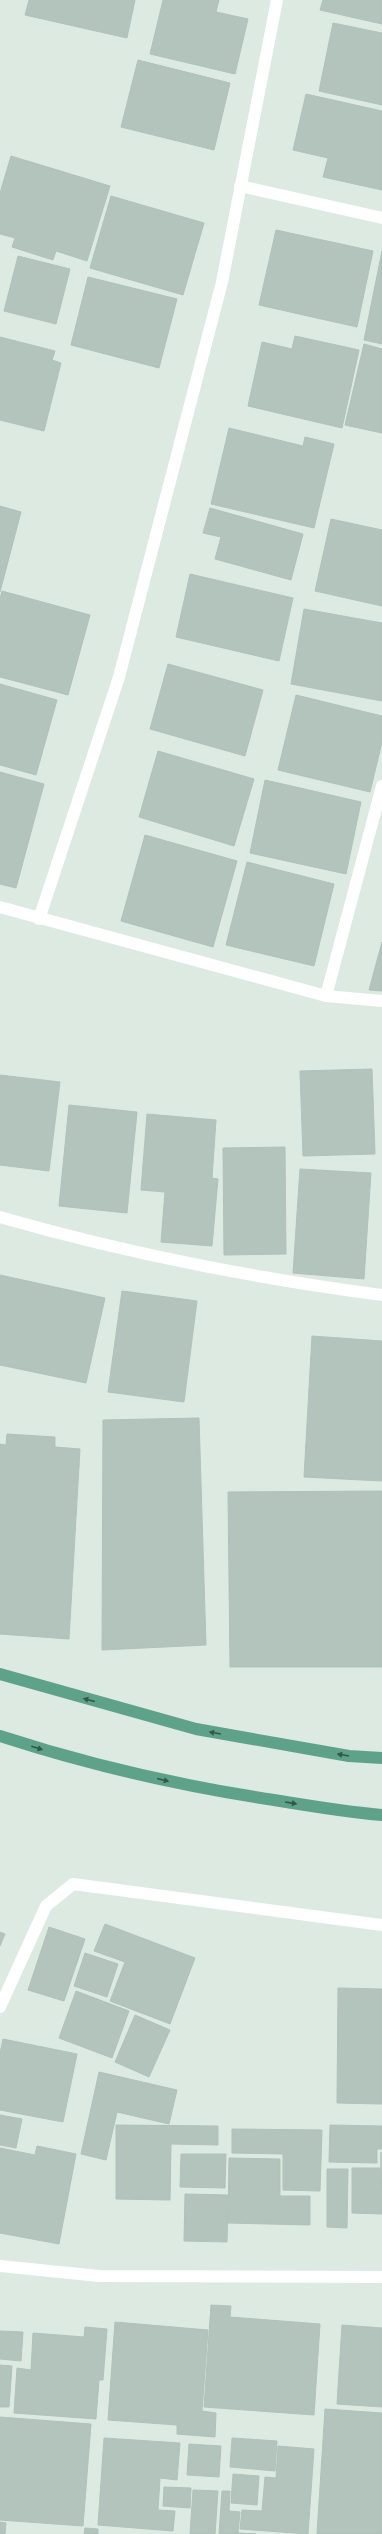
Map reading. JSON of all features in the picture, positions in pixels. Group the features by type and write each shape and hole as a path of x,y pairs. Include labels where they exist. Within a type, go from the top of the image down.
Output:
{"main road":[{"path":"0,1674 196,1729 349,1756 382,1758"},
{"path":"0,1736 52,1753 202,1789 353,1813 382,1815"}],"street":[{"path":"39,919 119,677 222,282 277,0"},
{"path":"240,186 382,218"},
{"path":"326,996 382,786"},
{"path":"0,907 39,919 326,996 382,1001"},
{"path":"0,1217 72,1238 283,1282 382,1295"},
{"path":"0,2007 46,1906 73,1884 382,1925"},
{"path":"0,2266 99,2276 382,2277"}],"building":[{"path":"29,0 135,0 127,38 25,15"},
{"path":"163,0 219,0 216,12 248,19 235,74 150,54"},
{"path":"323,0 382,0 382,24 320,10"},
{"path":"333,23 382,33 382,105 319,91"},
{"path":"138,60 230,83 214,150 121,127"},
{"path":"306,94 382,111 382,190 323,177 328,158 293,150"},
{"path":"11,156 110,186 87,261 56,251 53,260 12,247 15,238 0,234 0,193"},
{"path":"111,196 204,223 183,295 90,268"},
{"path":"276,230 373,251 357,327 259,305"},
{"path":"382,251 382,344 364,340"},
{"path":"18,256 70,269 56,324 4,311"},
{"path":"88,277 177,299 159,368 71,345"},
{"path":"295,336 359,350 342,428 248,406 262,342 292,349"},
{"path":"0,337 55,351 52,360 61,363 44,431 0,420"},
{"path":"364,344 382,349 382,433 345,425"},
{"path":"229,428 303,446 305,437 334,444 314,528 211,504"},
{"path":"0,506 21,512 0,592"},
{"path":"210,508 303,534 291,580 215,559 221,537 203,533"},
{"path":"331,519 382,530 382,606 315,591"},
{"path":"190,574 293,598 279,661 176,637"},
{"path":"2,591 90,615 68,695 0,677 0,599"},
{"path":"304,609 382,623 382,701 291,684"},
{"path":"168,664 263,690 245,756 150,729"},
{"path":"0,684 57,700 36,775 0,765"},
{"path":"296,695 382,716 382,742 370,792 278,770"},
{"path":"158,751 254,779 234,846 139,817"},
{"path":"0,772 44,784 16,888 0,884"},
{"path":"265,780 361,802 346,874 250,853"},
{"path":"145,835 237,861 213,947 121,921"},
{"path":"247,862 334,884 314,966 226,945"},
{"path":"382,942 382,991 369,990"},
{"path":"372,1069 375,1154 303,1156 300,1071"},
{"path":"0,1075 60,1082 49,1171 0,1165"},
{"path":"69,1105 137,1112 127,1213 59,1206"},
{"path":"147,1114 216,1120 212,1178 218,1179 212,1246 161,1242 165,1192 141,1190"},
{"path":"285,1147 286,1254 224,1255 223,1148"},
{"path":"300,1169 371,1173 364,1279 293,1273"},
{"path":"0,1275 105,1298 86,1383 0,1365"},
{"path":"122,1291 197,1301 184,1402 108,1392"},
{"path":"312,1336 382,1341 382,1481 304,1477"},
{"path":"199,1418 206,1645 102,1650 103,1420"},
{"path":"7,1434 55,1437 55,1447 80,1449 69,1639 0,1634 0,1444 6,1445"},
{"path":"382,1491 382,1667 230,1667 228,1492"},
{"path":"105,1924 195,1958 170,2024 110,2001 125,1962 94,1951"},
{"path":"49,1927 85,1939 64,2001 28,1990"},
{"path":"0,1932 5,1934 0,1946"},
{"path":"85,1953 118,1964 107,1997 74,1986"},
{"path":"338,1988 382,1989 382,2104 337,2103"},
{"path":"76,1991 129,2011 112,2058 59,2038"},
{"path":"135,2015 170,2030 149,2077 115,2062"},
{"path":"3,2039 77,2054 63,2122 0,2110 0,2053"},
{"path":"99,2072 177,2090 169,2124 117,2112 106,2160 81,2154"},
{"path":"0,2115 22,2119 16,2148 0,2145"},
{"path":"116,2125 218,2126 218,2145 171,2144 170,2200 116,2199"},
{"path":"330,2125 382,2126 382,2149 377,2149 377,2163 329,2162"},
{"path":"232,2129 322,2130 320,2191 283,2190 283,2154 232,2153"},
{"path":"37,2146 76,2154 59,2244 0,2233 0,2148 35,2155"},
{"path":"381,2152 382,2214 352,2213 352,2168 381,2168"},
{"path":"181,2154 226,2154 225,2188 180,2187"},
{"path":"229,2158 280,2159 280,2196 310,2196 310,2225 228,2223"},
{"path":"327,2169 348,2169 347,2228 327,2227"},
{"path":"185,2194 228,2195 227,2242 184,2241"},
{"path":"211,2305 231,2306 230,2317 320,2324 314,2415 204,2407"},
{"path":"115,2322 208,2330 202,2411 216,2413 215,2437 177,2434 177,2425 108,2420"},
{"path":"342,2325 382,2328 382,2407 337,2404"},
{"path":"85,2327 107,2329 103,2380 99,2380 96,2419 14,2413 17,2368 31,2370 33,2333 84,2337"},
{"path":"0,2331 23,2332 21,2361 0,2359"},
{"path":"0,2365 12,2366 9,2407 0,2407"},
{"path":"325,2409 382,2413 382,2534 317,2534"},
{"path":"0,2417 91,2424 83,2526 0,2520"},
{"path":"104,2438 180,2443 177,2480 160,2478 158,2510 175,2511 173,2531 98,2525"},
{"path":"232,2438 277,2441 275,2471 230,2467"},
{"path":"189,2444 221,2446 219,2477 187,2475"},
{"path":"278,2446 314,2449 308,2534 240,2529 242,2510 262,2511 265,2477 276,2478"},
{"path":"233,2474 259,2476 257,2505 231,2503"},
{"path":"164,2487 191,2488 190,2508 163,2506"},
{"path":"193,2490 218,2491 215,2534 190,2534"},
{"path":"222,2491 230,2491 229,2511 240,2512 238,2533 256,2534 219,2534"},
{"path":"0,2522 6,2523 5,2534 0,2534"},
{"path":"85,2528 98,2529 98,2534 84,2534"}]}
